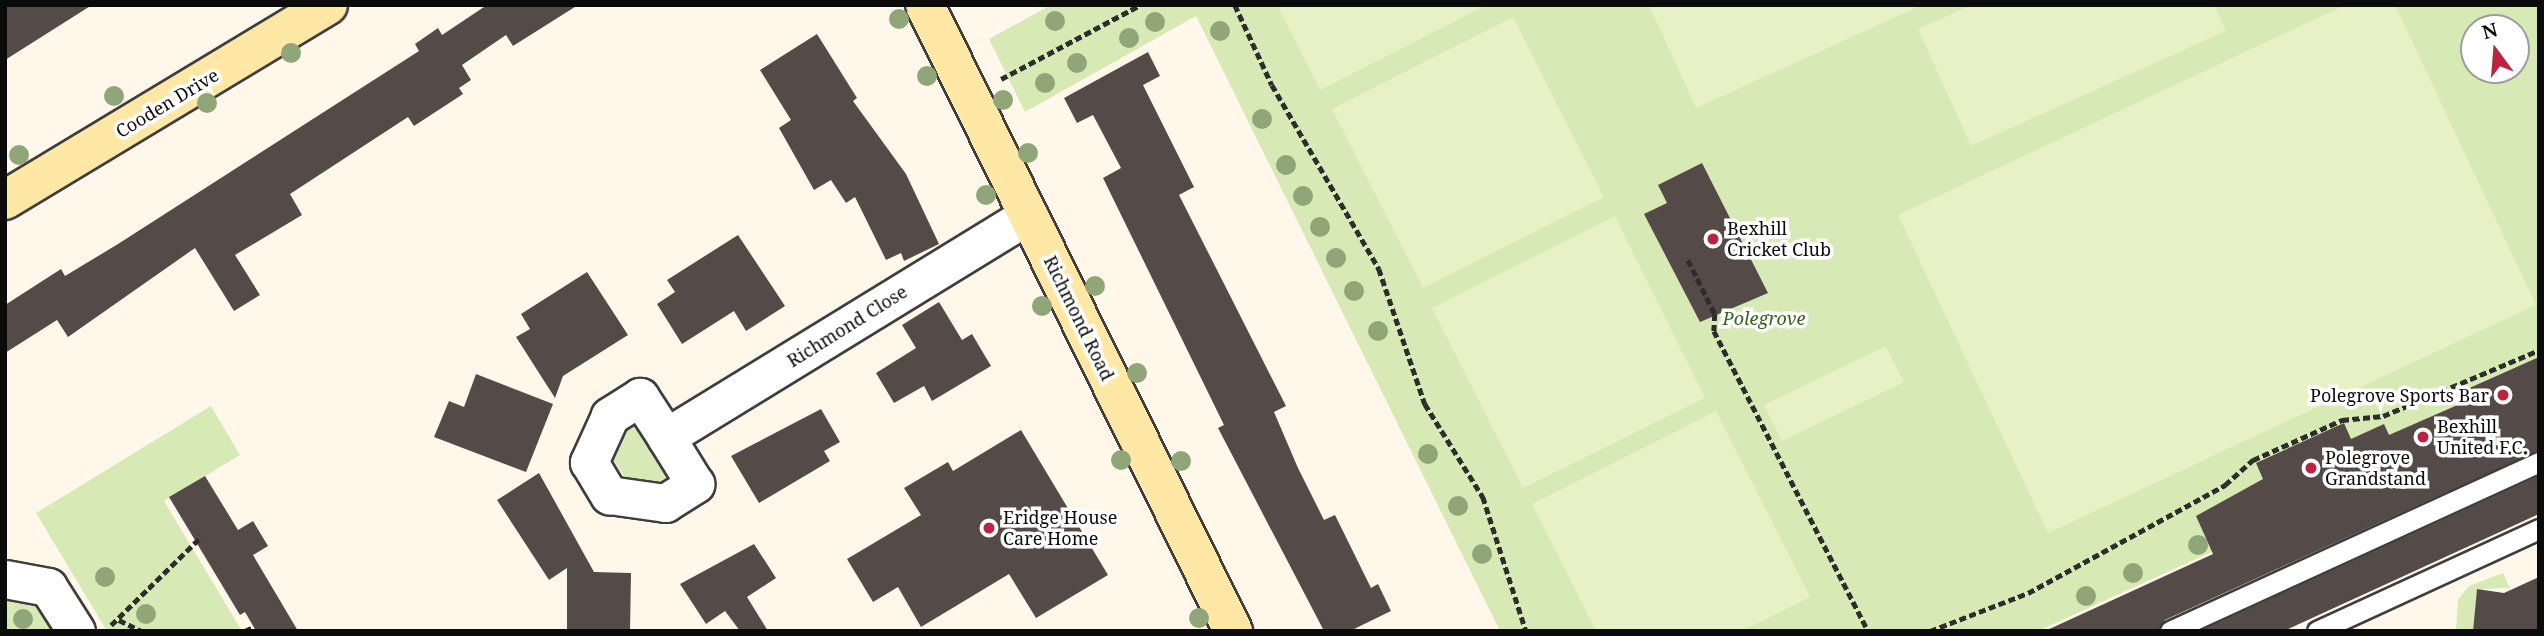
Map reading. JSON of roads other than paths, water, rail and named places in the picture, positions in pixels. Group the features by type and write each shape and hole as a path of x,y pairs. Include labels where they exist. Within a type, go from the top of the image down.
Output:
{"main road":[{"name":"Cooden Drive","path":"5,200 328,5"},
{"name":"Richmond Road","path":"925,5 1234,631"}],"street":[{"name":"Richmond Close","path":"666,437 1028,215"},
{"path":"5,579 48,587 76,631"}],"lane":[{"path":"2170,631 2539,462"},
{"path":"2317,631 2539,529"}],"place":[{"name":"Bexhill Cricket Club","path":"1713,239"},
{"name":"Polegrove Sports Bar","path":"2503,395"},
{"name":"Bexhill United F.C.","path":"2423,437"},
{"name":"Polegrove Grandstand","path":"2311,468"},
{"name":"Eridge House Care Home","path":"989,528"}],"park label":[{"name":"Polegrove","path":"1764,318"}]}
